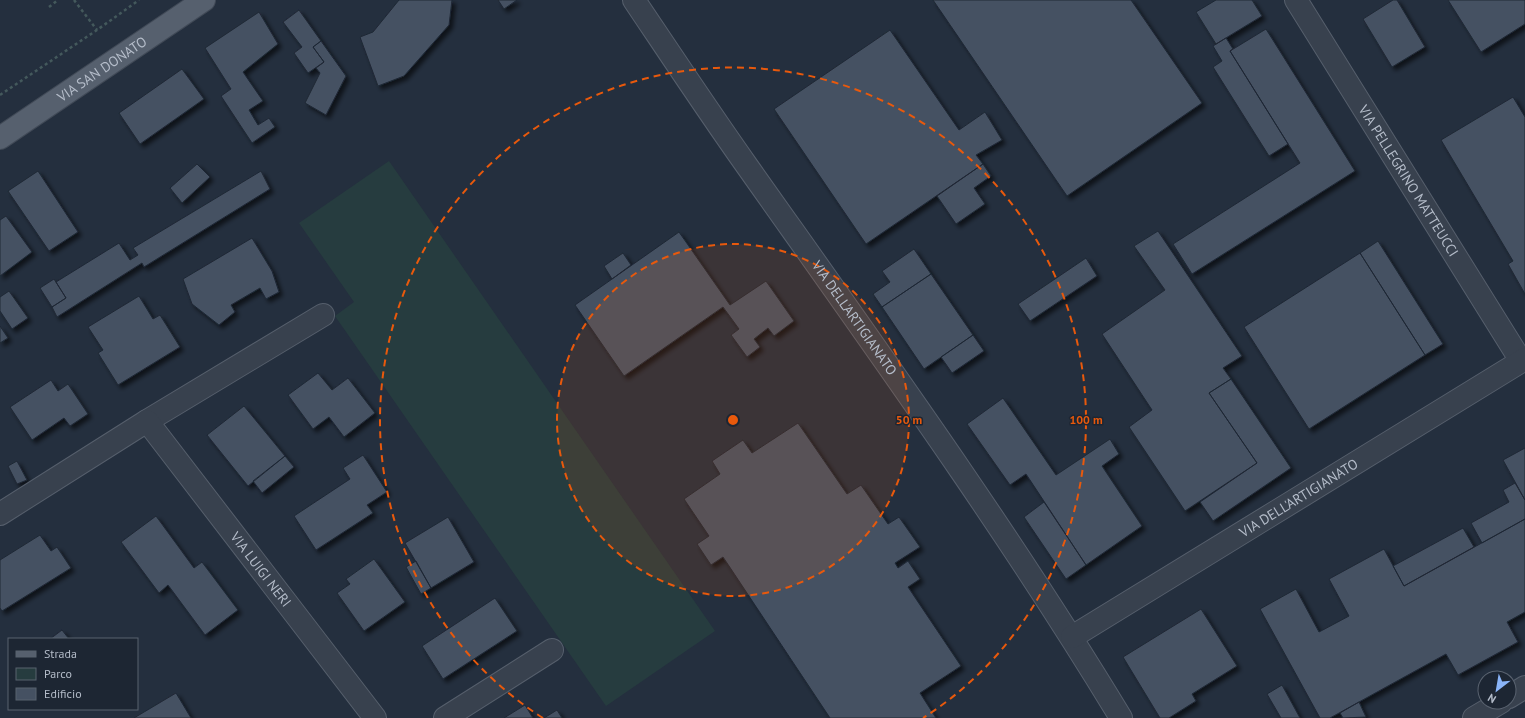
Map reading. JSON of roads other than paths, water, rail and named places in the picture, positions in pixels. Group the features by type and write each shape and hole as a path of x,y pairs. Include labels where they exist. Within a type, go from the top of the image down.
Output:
{"main road":[{"name":"VIA SAN DONATO","path":"0,138 204,0"}],"street":[{"name":"VIA DELL'ARTIGIANATO","path":"634,0 745,164 890,366 1072,637 1121,718"},
{"name":"VIA PELLEGRINO MATTEUCCI","path":"1296,0 1523,360"},
{"path":"0,514 147,421 324,315"},
{"name":"VIA DELL'ARTIGIANATO","path":"1072,637 1523,360"},
{"name":"VIA LUIGI NERI","path":"147,421 375,718"},
{"path":"445,718 552,650"},
{"path":"1474,718 1487,710"}]}
